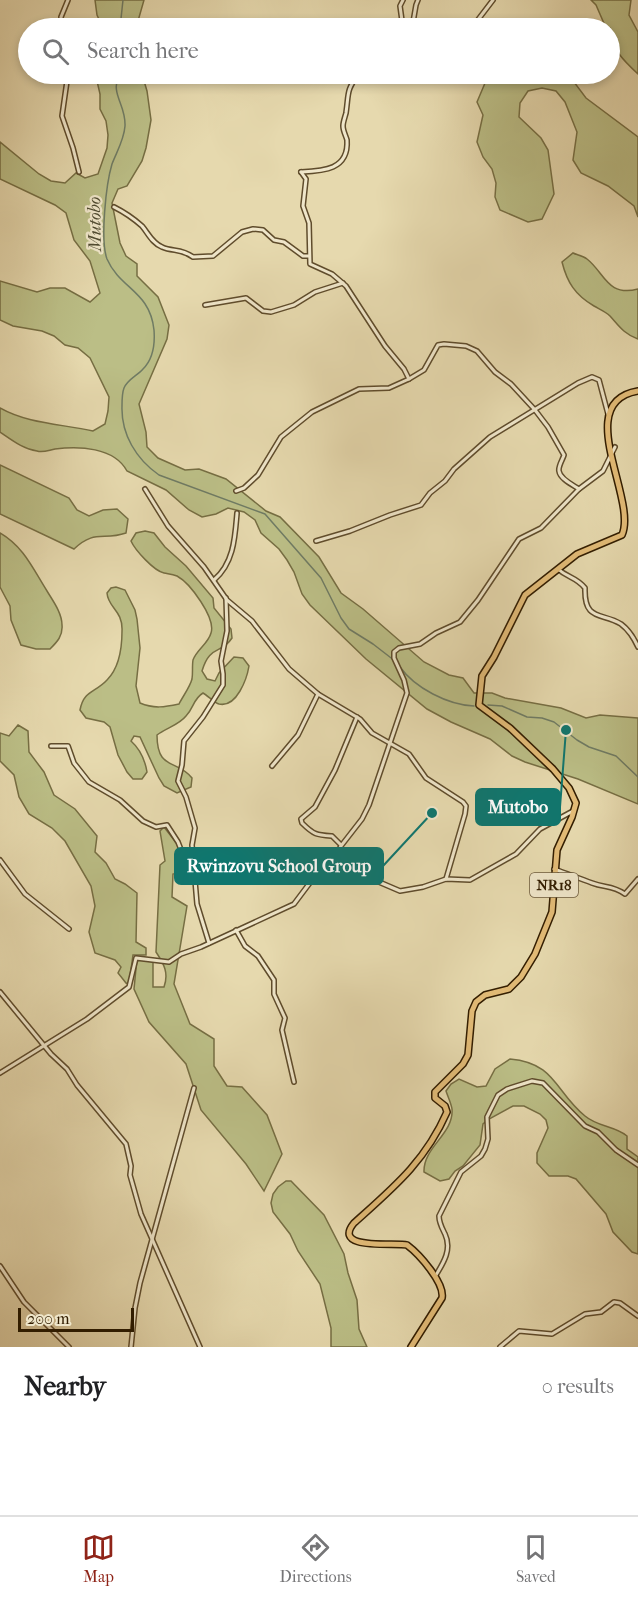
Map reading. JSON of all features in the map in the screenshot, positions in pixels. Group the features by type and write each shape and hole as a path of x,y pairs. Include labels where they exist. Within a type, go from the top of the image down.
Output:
{"main road":[{"path":"575,810 575,798 553,769 510,728 479,705 482,676 495,657 522,598 577,554 622,535 626,530 629,505 610,423 612,412 620,397 638,391"},
{"name":"NR18","path":"435,1277 407,1245 362,1243 352,1239 350,1230 354,1222 412,1170 446,1115 447,1109 435,1098 435,1092 463,1064 468,1055 472,1011 476,1002 485,995 509,990 516,984 535,954 552,912 557,850 575,810"},
{"path":"411,1347 442,1298 442,1289 435,1277"}],"street":[{"path":"61,18 68,0"},
{"path":"402,18 400,6 403,0"},
{"path":"414,18 418,0"},
{"path":"479,18 494,0"},
{"path":"67,84 62,116 78,172"},
{"path":"352,84 346,95 343,126 347,141 345,156 336,167 323,171 301,172 306,179 303,206 309,222 309,256 312,266 332,274 343,284 404,369 409,380"},
{"path":"114,207 128,214 151,239 162,247 185,251 193,257 213,256 242,232 253,229 262,230 274,240 284,242 303,256 309,256"},
{"path":"205,305 246,298 263,311 271,312 294,305 315,292 343,284"},
{"path":"236,491 244,488 258,475 281,437 312,412 359,388 389,388 409,380 423,370 438,345 444,344 465,346 477,351 492,369 511,384 548,427 564,455 559,467 560,474 579,489"},
{"path":"316,542 390,514 422,505 430,493 445,481 454,469 490,437 592,377 599,380 610,423"},
{"path":"0,1073 87,1019 129,987 136,958 169,962 181,954 294,904 321,868 330,862 358,824 378,783 408,689 394,658 394,652 399,648 420,644 459,622 478,600 519,539 541,528 579,489 603,471 615,447"},
{"path":"145,489 168,526 226,597 252,621 289,669 318,694 357,717 372,733 413,758 429,781 459,798 466,806 446,879"},
{"path":"214,580 223,572 232,550 237,513"},
{"path":"558,569 564,575 578,579 585,588 585,599 590,611 620,623 632,635 638,647"},
{"path":"209,943 199,914 192,845 195,828 178,778 182,765 184,741 203,717 223,685 221,661 227,631 226,597"},
{"path":"272,766 298,735 318,694"},
{"path":"341,845 332,836 321,837 315,834 302,824 301,819 315,807 335,770 357,717"},
{"path":"51,746 68,746 75,764 89,782 120,800 143,821 156,827 167,825 195,874"},
{"path":"330,862 346,878 379,882 400,891 423,887 446,879 470,880 516,854 540,830 575,810"},
{"path":"0,860 25,894 69,929"},
{"path":"554,869 593,884 612,886 625,894 638,879"},
{"path":"236,930 274,980 274,994 285,1018 282,1030 294,1082"},
{"path":"0,992 43,1045 67,1069 82,1091 126,1144 132,1166 130,1175 141,1214 179,1305 200,1347"},
{"path":"435,1277 444,1262 448,1248 439,1216 461,1172 481,1156 488,1139 487,1117 498,1095 507,1089 532,1082 543,1083 585,1126 598,1132 616,1150 638,1165"},
{"path":"131,1347 137,1296 194,1088"},
{"path":"0,1266 24,1302 69,1347"},
{"path":"500,1347 519,1331 552,1334 585,1314 601,1312 614,1302 620,1303 638,1316"}],"green space":[{"path":"95,0 144,0 139,18 98,18"},
{"path":"591,0 631,0 629,15 638,32 638,74 620,55 620,18 602,18"},
{"path":"98,84 145,84 151,120 142,161 127,186 118,189 112,203 120,243 126,256 137,264 137,276 158,297 169,325 167,339 139,404 147,447 158,458 185,470 199,469 226,479 266,511 280,517 319,557 341,593 424,662 449,675 463,678 474,693 492,693 505,698 561,708 586,718 600,715 638,718 638,804 578,779 525,762 512,756 490,739 427,709 366,659 310,605 302,594 287,560 279,549 261,533 255,520 244,512 228,508 202,517 189,510 166,490 127,471 114,457 105,453 85,448 39,452 22,446 0,432 0,408 34,420 93,431 105,424 109,397 90,358 78,348 65,345 54,336 42,331 13,326 0,320 0,281 37,292 50,288 65,288 90,302 100,293 90,261 74,240 66,213 55,205 0,179 0,142 51,181 65,183 76,173 85,178 98,174 107,148 108,135 106,121 100,109"},
{"path":"485,84 576,84 586,98 638,137 638,217 634,206 608,186 581,173 573,160 577,132 565,102 556,91 542,88 528,91 520,103 519,117 541,138 548,150 554,194 542,219 528,222 500,210 495,197 496,183 492,169 483,157 477,142 483,115 477,102"},
{"path":"573,253 587,259 613,287 628,291 638,289 638,339 625,332 608,314 587,302 573,287 566,276 562,262"},
{"path":"0,465 69,498 77,510 89,516 103,510 117,509 128,519 126,533 94,537 74,549 0,514"},
{"path":"145,531 154,533 165,547 186,566 213,598 214,608 231,629 232,638 224,647 212,653 205,663 202,671 207,679 215,681 219,673 234,657 243,658 249,666 240,691 231,701 219,704 203,693 183,719 157,735 160,754 164,759 192,778 191,787 177,793 164,786 140,737 134,736 131,741 142,755 147,772 142,779 133,779 118,755 110,727 104,722 86,718 80,710 87,695 111,675 119,657 122,624 108,598 107,593 111,588 125,590 135,610 140,648 136,686 140,703 160,707 179,704 192,679 193,660 211,633 212,627 206,610 188,586 177,576 155,568 133,545 131,541 136,533"},
{"path":"0,533 16,545 27,559 59,612 62,632 50,649 36,649 21,645 11,620 10,606 0,587"},
{"path":"18,725 28,731 29,752 44,772 54,795 75,809 97,836 95,852 106,863 115,879 137,893 136,942 146,948 146,955 133,955 129,984 118,973 121,967 115,960 95,953 89,932 95,906 91,886 65,841 52,828 29,814 19,797 14,775 0,761 0,733 9,736"},
{"path":"164,827 178,845 183,872 173,874 172,897 187,906 174,984 190,1024 214,1039 214,1066 227,1086 242,1087 267,1115 282,1154 264,1191 246,1164 201,1110 186,1064 149,1022 134,989 137,958 153,962 153,987 164,987 166,977 165,969 156,952 160,865 165,861 160,831"},
{"path":"510,1059 537,1066 554,1080 585,1116 627,1136 627,1149 638,1157 638,1254 632,1252 613,1232 606,1214 576,1179 568,1176 549,1176 537,1163 537,1153 548,1128 546,1120 540,1114 524,1106 513,1106 483,1124 480,1145 449,1179 440,1181 424,1172 428,1155 444,1133 451,1118 452,1109 446,1091 451,1084 459,1079 477,1087 486,1086 495,1069"},
{"path":"286,1181 291,1181 324,1215 344,1254 357,1300 359,1329 367,1347 331,1347 331,1328 320,1284 298,1251 290,1234 273,1212 271,1203 273,1194"}],"waterway":[{"name":"Mutobo","path":"121,18 123,0"},
{"name":"Mutobo","path":"117,84 125,126 122,141 112,164 108,185 104,226 105,250 113,269 147,307 154,330 153,351 149,361 123,390 122,416 127,436 137,454 159,475 265,514 321,578 349,629 395,661"},
{"name":"Mutobo","path":"400,667 414,682 433,694 443,699 474,706"},
{"name":"Mutobo","path":"488,705 502,706 527,717 554,722 589,747 616,756 638,777"}],"place":[{"name":"Mutobo","path":"566,730"},
{"name":"Rwinzovu School Group","path":"432,813"}]}
